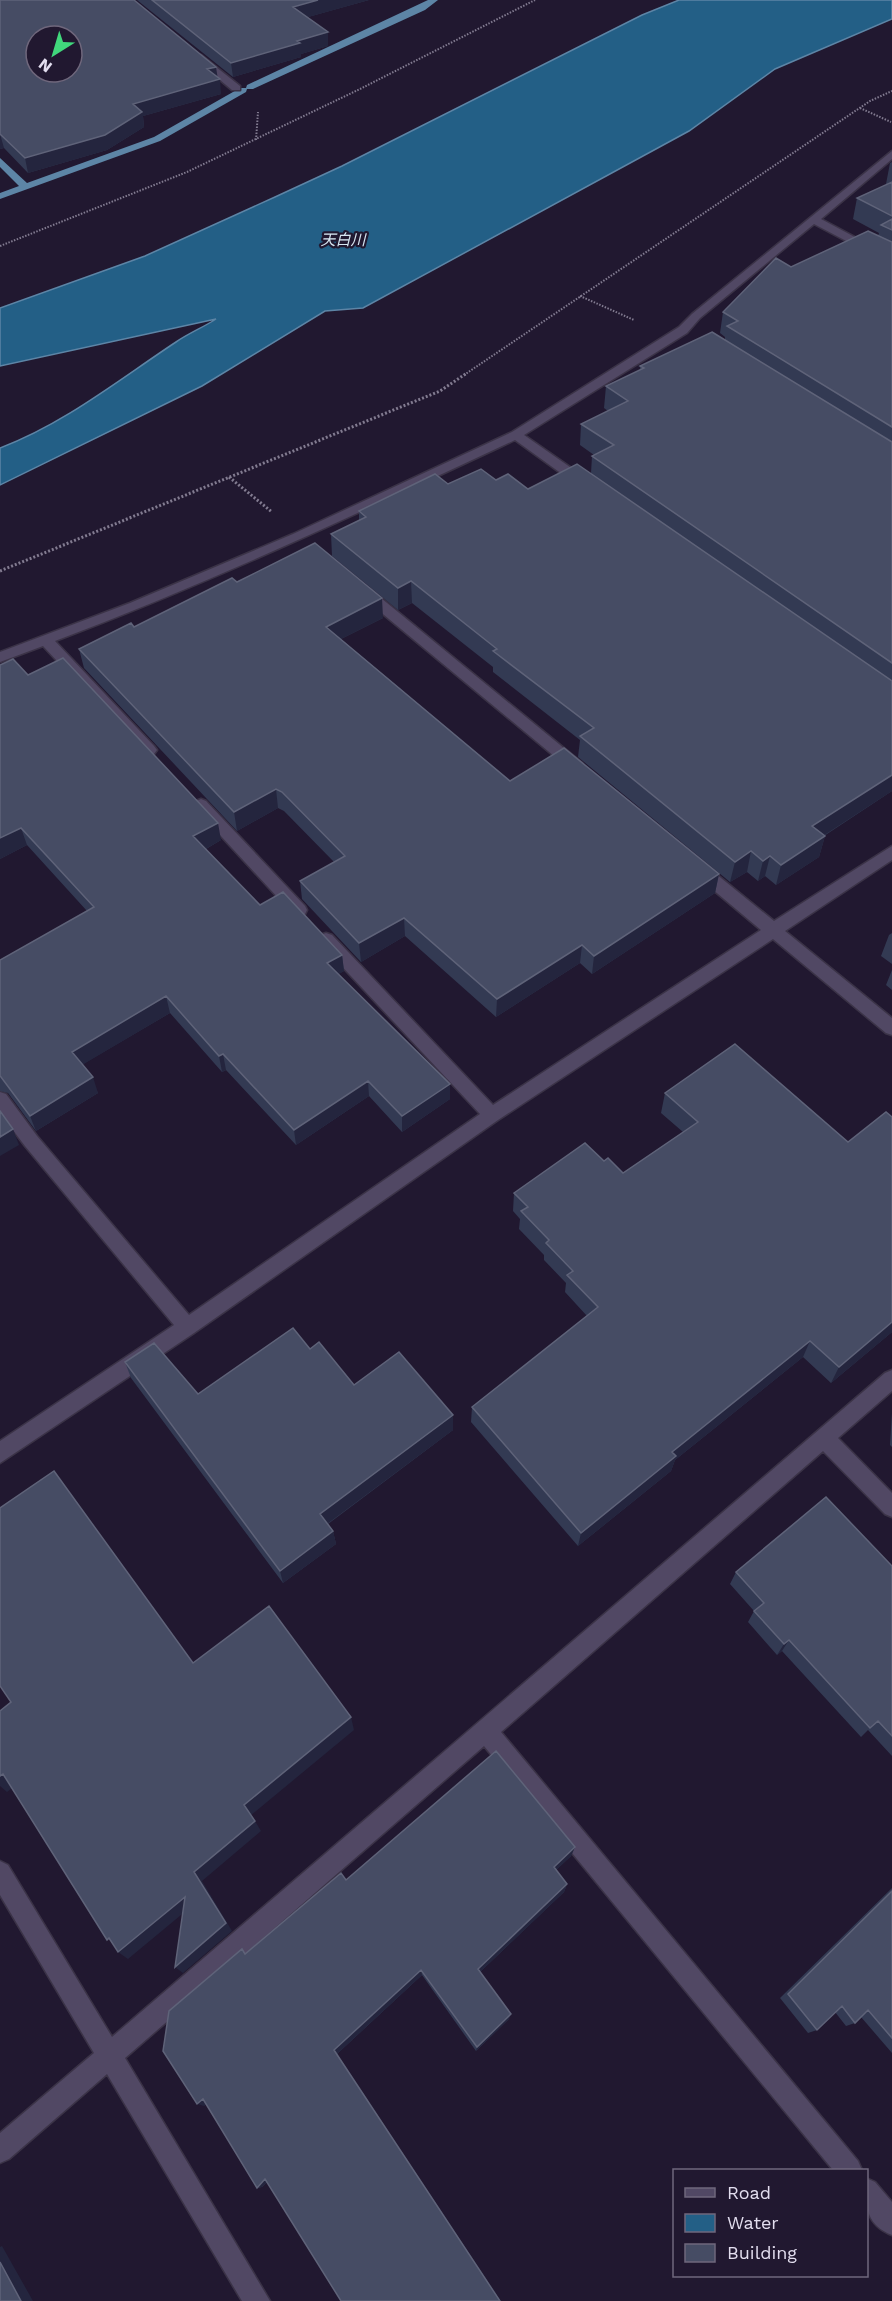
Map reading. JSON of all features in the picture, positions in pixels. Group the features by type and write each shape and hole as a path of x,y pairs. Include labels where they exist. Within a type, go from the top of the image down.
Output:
{"street":[{"path":"191,51 236,88"},
{"path":"0,657 303,541 516,435 687,334 696,316 892,153"},
{"path":"813,219 892,262"},
{"path":"516,435 597,492"},
{"path":"353,582 590,778"},
{"path":"46,640 160,761"},
{"path":"192,796 492,1115"},
{"path":"0,1454 188,1327 492,1115 892,852"},
{"path":"690,861 892,1028"},
{"path":"0,1099 31,1142 188,1327"},
{"path":"0,2150 892,1379"},
{"path":"824,1438 892,1507"},
{"path":"485,1730 848,2169"},
{"path":"0,1874 257,2301"},
{"path":"868,2193 892,2222"}],"path":[{"path":"0,246 187,172 360,89 535,0"},
{"path":"0,571 440,391 860,108 892,91"},
{"path":"860,108 892,122"}],"water":[{"name":"天白川","path":"679,0 892,0 892,19 775,69 689,131 363,308 325,311 202,386 0,485 0,448 47,427 69,414 181,339 216,319 0,366 0,308 145,256 342,166 642,15"}],"building":[{"path":"0,0 134,0 216,67 207,69 220,79 133,104 142,112 105,135 25,158 0,134"},
{"path":"152,0 318,0 293,7 328,32 297,41 300,43 231,63"},
{"path":"892,182 892,216 857,198"},
{"path":"892,219 892,230 881,225"},
{"path":"868,231 892,242 892,427 727,326 738,321 723,312 776,258 791,267"},
{"path":"712,332 892,442 892,663 592,456 614,445 581,424 628,401 606,386 644,368 640,366"},
{"path":"577,464 892,681 892,775 812,826 825,836 781,865 770,856 763,861 751,851 735,862 580,736 594,728 493,651 497,649 411,581 398,588 331,534 366,517 359,511 435,474 448,484 481,469 496,480 508,474 528,489"},
{"path":"315,543 382,598 326,627 510,781 564,748 719,874 594,956 582,945 497,999 404,918 359,943 300,881 345,856 282,792 276,789 234,812 79,649 131,623 134,627 232,578 237,582"},
{"path":"63,658 218,823 193,836 260,905 283,892 342,955 327,963 450,1084 402,1116 368,1081 294,1130 223,1054 219,1056 166,996 72,1052 93,1077 30,1116 0,1076 0,960 94,907 21,828 0,838 0,665 13,659 28,675"},
{"path":"735,1044 848,1142 886,1112 892,1117 892,1322 839,1367 810,1341 672,1452 676,1456 581,1533 472,1407 598,1307 567,1275 573,1271 546,1243 549,1240 521,1211 528,1207 514,1193 585,1143 604,1161 608,1158 623,1173 698,1122 665,1093"},
{"path":"0,1111 13,1129 0,1137"},
{"path":"293,1328 310,1349 319,1342 354,1385 399,1352 453,1415 320,1514 333,1531 280,1571 125,1362 154,1343 198,1394"},
{"path":"54,1471 193,1663 269,1606 351,1717 244,1805 255,1821 194,1872 226,1923 175,1967 185,1897 118,1952 109,1938 107,1940 3,1774 0,1776 0,1711 11,1702 0,1686 0,1508"},
{"path":"826,1497 892,1566 892,1736 878,1721 870,1728 789,1640 784,1644 754,1611 764,1603 736,1572"},
{"path":"496,1751 575,1847 554,1867 567,1884 478,1969 511,2014 477,2047 421,1970 334,2050 500,2301 341,2301 265,2179 257,2188 203,2099 197,2104 163,2051 169,2011 242,1949 245,1954 341,1873 346,1880"},
{"path":"892,1891 892,2038 868,2010 855,2023 842,2006 817,2030 788,1994"},
{"path":"0,2262 21,2301 0,2301"}],"waterway":[{"path":"250,87 422,8 434,0"},
{"path":"26,187 157,139 243,90"},
{"path":"0,161 26,187"},
{"path":"0,196 26,187"}]}
